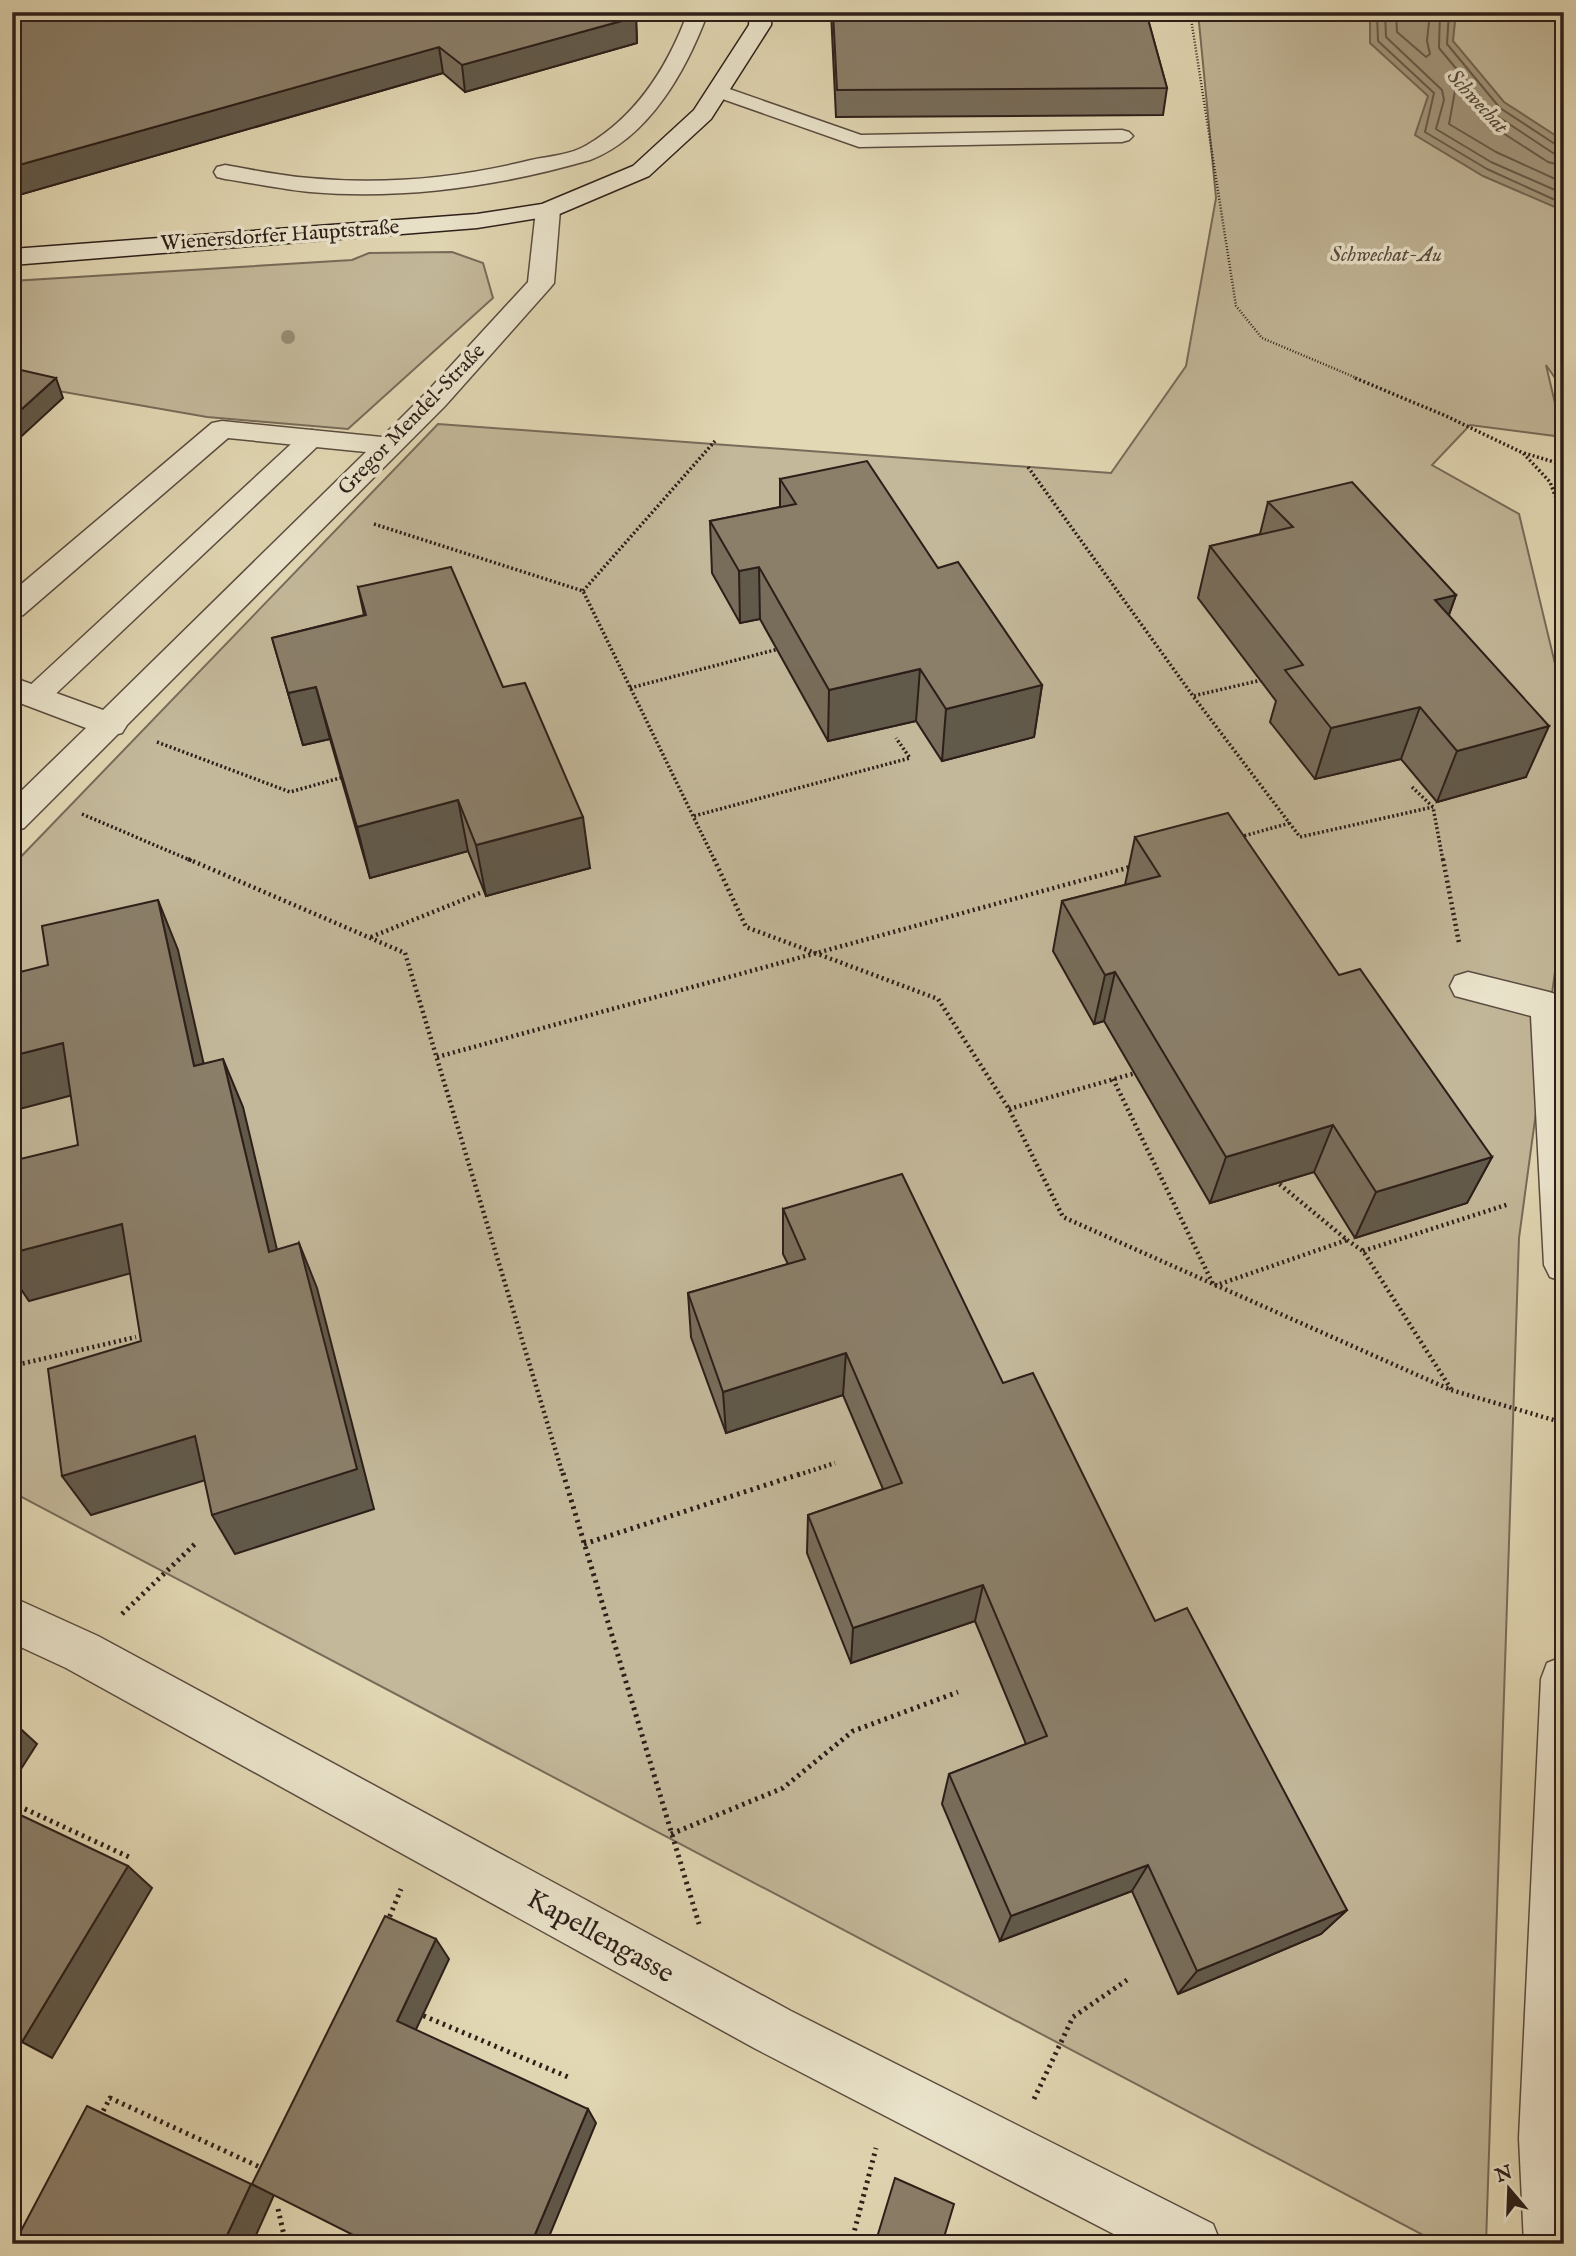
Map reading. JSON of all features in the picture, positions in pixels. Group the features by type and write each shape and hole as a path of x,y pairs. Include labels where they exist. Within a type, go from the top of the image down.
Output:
{"street":[{"path":"548,211 641,172 703,114 760,25 761,12"},
{"name":"Wienersdorfer Hauptstraße","path":"12,257 477,221 548,211"},
{"name":"Gregor Mendel-Straße","path":"12,820 111,725 435,400 541,283 548,211"},
{"path":"12,608 222,429 389,446"},
{"path":"24,692 111,725"},
{"path":"1468,986 1549,1006 1564,1265"},
{"name":"Kapellengasse","path":"12,1619 82,1652 724,2006 1009,2154 1194,2244"},
{"path":"1552,2244 1546,2138 1564,1679"}],"lane":[{"path":"225,172 310,185 394,186 500,176 591,151 631,124 658,92 692,30 698,12"},
{"path":"718,91 859,141 1122,136"},
{"path":"24,692 312,438"}],"path":[{"path":"1190,12 1236,306 1262,338 1446,416 1523,453 1564,465"},
{"path":"583,591 715,441"},
{"path":"1523,453 1550,482 1564,519"},
{"path":"1028,467 1193,696 1300,837 1433,807"},
{"path":"326,509 583,591 746,927 937,999 1009,1109 1063,1217 1451,1390 1564,1423"},
{"path":"630,688 792,646"},
{"path":"1193,696 1268,679"},
{"path":"111,725 290,792 356,773"},
{"path":"694,816 910,758 896,738"},
{"path":"1412,787 1433,807 1468,986"},
{"path":"40,795 405,953 724,2006"},
{"path":"1237,838 1290,823"},
{"path":"437,1057 1144,863"},
{"path":"370,937 480,893"},
{"path":"1009,1109 1140,1072"},
{"path":"1113,1079 1214,1286"},
{"path":"1278,1183 1363,1251 1451,1390"},
{"path":"1363,1251 1559,1188"},
{"path":"1214,1286 1347,1240"},
{"path":"12,1366 135,1337"},
{"path":"584,1544 835,1463"},
{"path":"82,1652 197,1542"},
{"path":"671,1834 783,1788 853,1731 958,1692"},
{"path":"12,1803 129,1857"},
{"path":"385,1926 422,1840"},
{"path":"1009,2154 1073,2017 1127,1980"},
{"path":"408,2009 568,2077"},
{"path":"854,2243 891,2093"},
{"path":"97,2123 110,2098 270,2172"},
{"path":"278,2209 286,2244"}],"green space":[{"name":"Schwechat-Au","path":"1198,12 1564,12 1564,391 1546,365 1563,437 1470,425 1432,465 1519,514 1564,701 1564,905 1519,1238 1486,2244 1440,2244 12,1492 12,866 438,424 1111,473 1186,366 1216,198"},
{"path":"452,252 483,263 493,298 348,429 207,417 12,383 12,281 352,260 369,253"}],"water":[{"name":"Schwechat","path":"1370,12 1456,12 1453,41 1504,102 1564,141 1564,211 1483,176 1415,135 1428,96 1370,43"}],"building":[{"path":"630,12 636,17 462,65 439,47 12,167 12,13"},
{"path":"833,12 1146,12 1167,88 837,90"},
{"path":"12,368 56,378 12,418"},
{"path":"867,461 938,568 958,562 1042,685 946,709 920,669 829,690 759,567 739,571 710,521 796,504 780,479"},
{"path":"1352,482 1456,595 1435,600 1549,726 1457,751 1420,707 1331,728 1285,670 1303,665 1210,546 1293,527 1268,502"},
{"path":"451,567 503,687 525,683 583,817 476,845 458,800 357,827 316,687 288,693 272,638 366,615 358,587"},
{"path":"1228,813 1339,975 1360,969 1492,1157 1376,1192 1333,1125 1226,1157 1115,972 1105,975 1062,901 1160,876 1135,837"},
{"path":"158,900 194,1066 223,1059 269,1252 299,1243 357,1469 212,1515 195,1436 62,1476 48,1369 141,1341 122,1224 12,1253 12,1161 78,1145 63,1043 12,1056 12,974 48,965 42,926"},
{"path":"902,1174 1003,1383 1033,1373 1155,1621 1187,1608 1347,1910 1197,1971 1148,1865 1011,1916 949,1774 1047,1736 983,1585 853,1628 808,1515 902,1483 846,1353 723,1392 688,1293 805,1259 783,1209"},
{"path":"12,1811 128,1866 22,2042 12,2037"},
{"path":"385,1916 436,1939 397,2021 588,2109 531,2244 371,2244 252,2184"},
{"path":"87,2106 251,2184 223,2244 14,2244"},
{"path":"895,2178 954,2204 942,2244 875,2244"}]}
